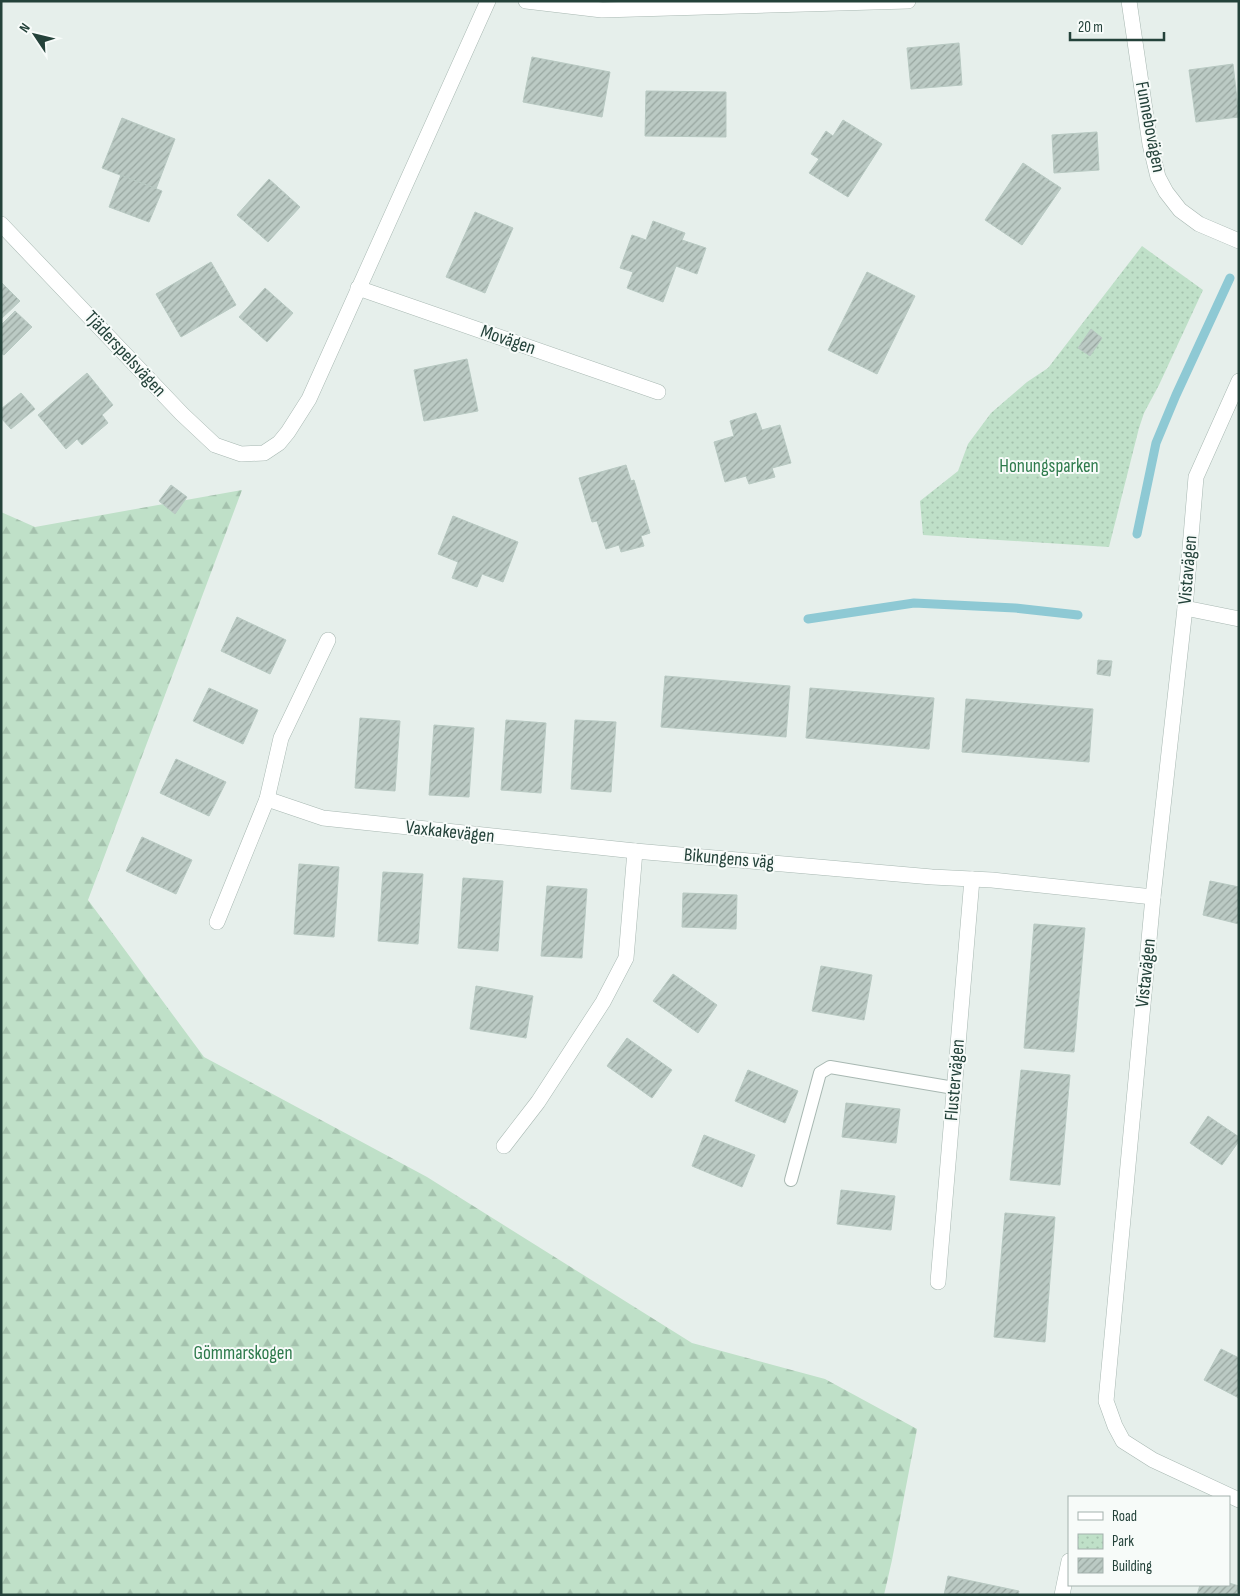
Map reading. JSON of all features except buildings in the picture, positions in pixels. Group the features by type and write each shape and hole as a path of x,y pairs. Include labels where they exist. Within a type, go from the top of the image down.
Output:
{"street":[{"path":"358,288 488,1"},
{"path":"526,1 602,10 908,1"},
{"name":"Funnebovägen","path":"1130,1 1150,144 1158,177 1166,192 1180,210 1199,224 1239,241"},
{"name":"Tjäderspelsvägen","path":"1,224 182,414 215,445 241,454 264,453 279,444 288,432 308,399 358,288"},
{"name":"Movägen","path":"358,288 658,392"},
{"name":"Vistavägen","path":"1239,381 1196,478 1185,608 1153,897 1106,1401 1115,1426 1123,1440 1153,1460 1239,1500"},
{"path":"1185,608 1239,618"},
{"path":"216,922 267,799 281,738 328,640"},
{"name":"Vaxkakevägen","path":"267,799 323,818 635,851"},
{"path":"504,1146 538,1102 603,1002 626,958 635,851"},
{"name":"Bikungens väg","path":"635,851 972,879 1153,897"},
{"name":"Flustervägen","path":"938,1282 972,879"},
{"path":"1062,1595 1068,1566"}],"lane":[{"path":"791,1180 820,1073 830,1066 954,1088"}],"green space":[{"name":"Honungsparken","path":"1142,246 1203,290 1144,413 1109,547 923,535 920,501 958,471 968,444 991,413 1027,382 1048,368"},
{"name":"Gömmarskogen","path":"242,490 88,900 204,1057 427,1177 692,1343 825,1379 917,1429 884,1595 1,1595 1,512 35,527"}],"waterway":[{"path":"1137,534 1156,443 1230,278"},
{"path":"808,619 914,603 1015,608 1078,615"}]}
